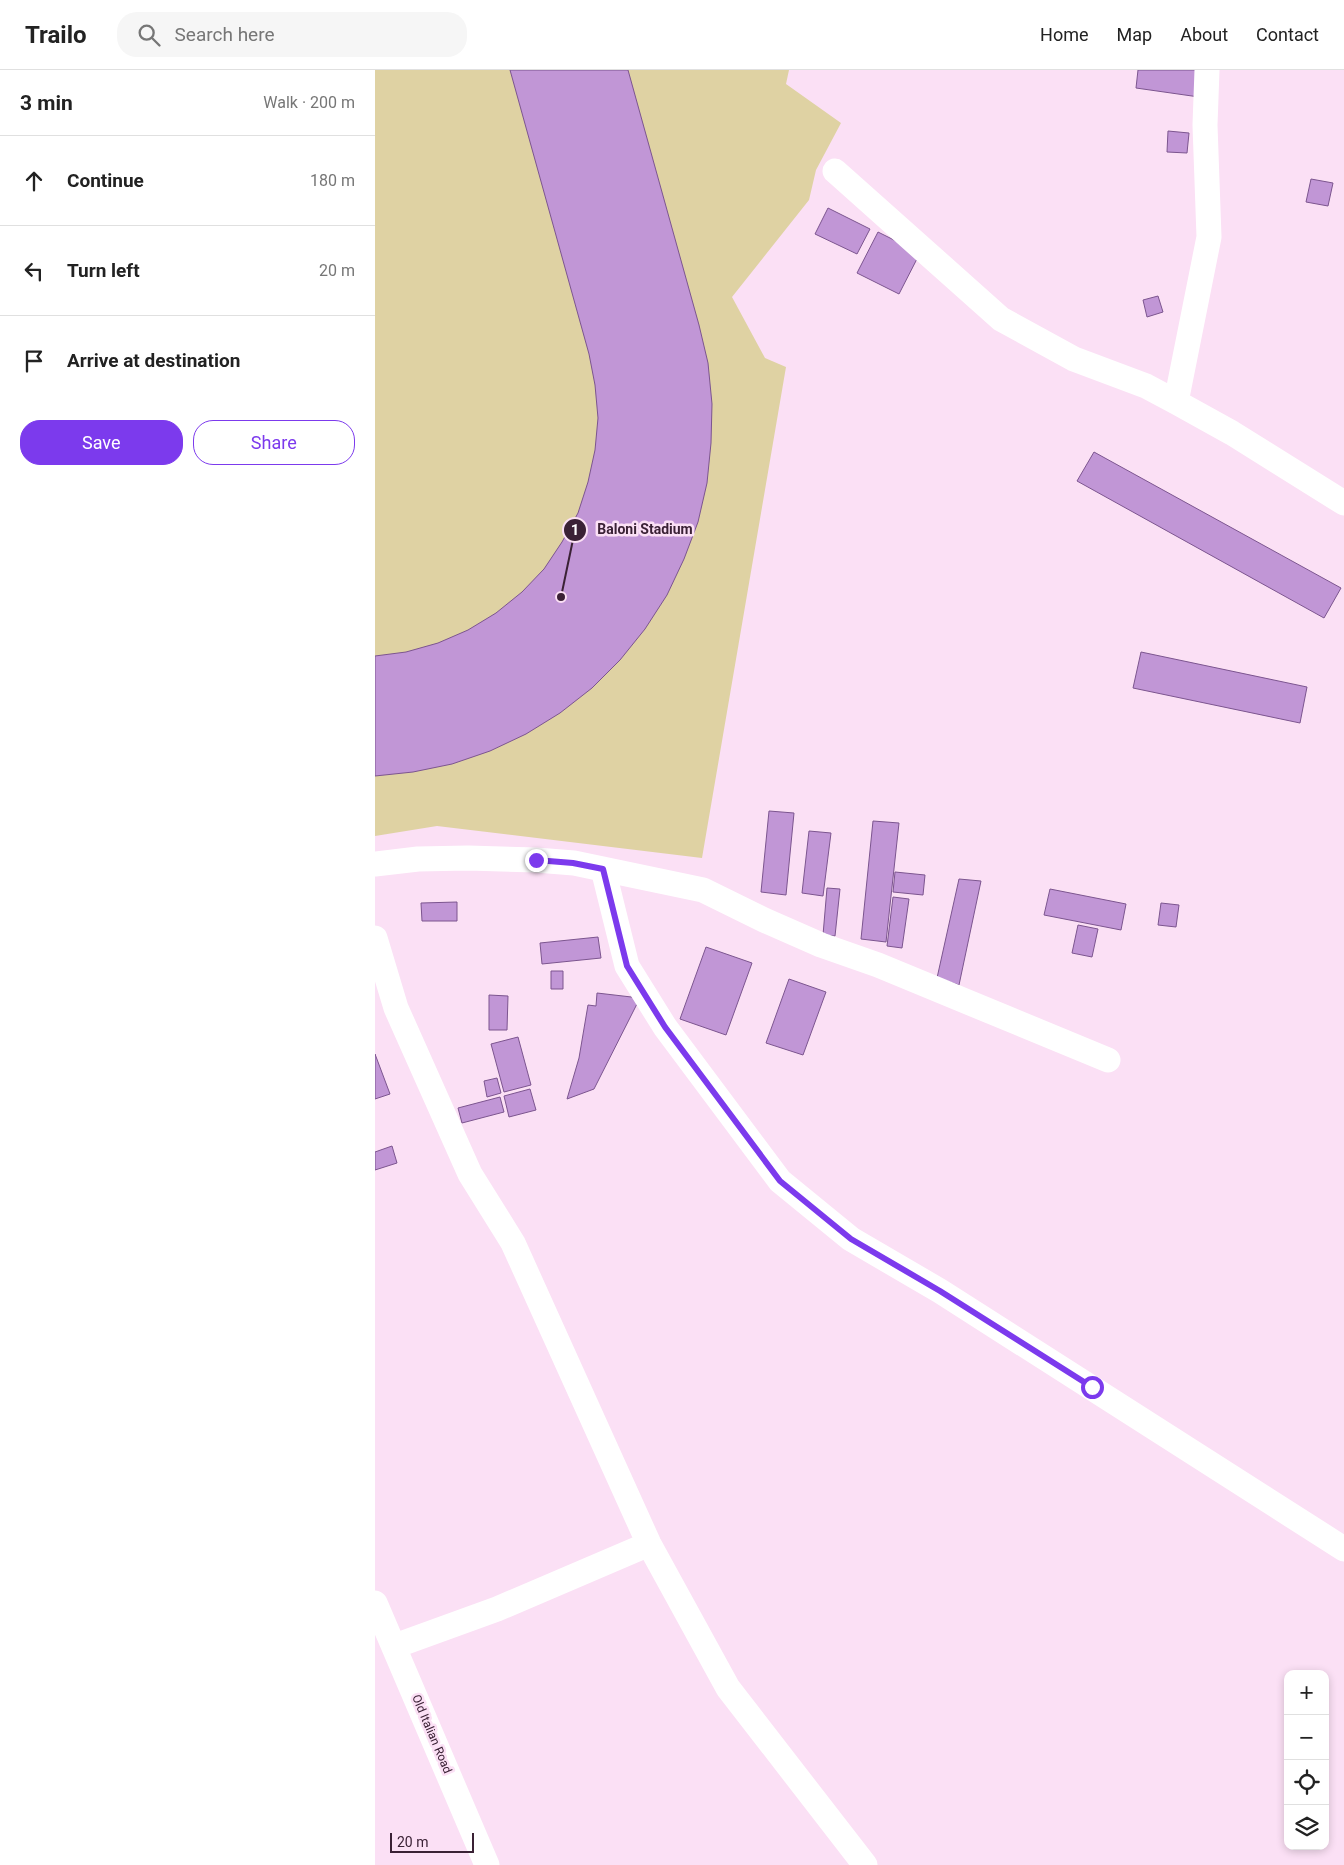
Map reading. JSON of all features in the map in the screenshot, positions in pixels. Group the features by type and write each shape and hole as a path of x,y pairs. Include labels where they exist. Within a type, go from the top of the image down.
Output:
{"street":[{"path":"1177,402 1209,238 1205,125 1207,70"},
{"path":"835,171 1001,319 1074,359 1146,386 1177,402 1232,433 1344,503"},
{"path":"375,864 418,859 468,858 573,863 703,890 821,945 878,965 1108,1060"},
{"path":"603,869 627,966 665,1027 780,1181 851,1239 948,1296 1344,1549"},
{"path":"375,938 396,1008 469,1174 513,1244 649,1544 728,1688 865,1865"},
{"path":"395,1646 497,1609 649,1544"},
{"name":"Old Italian Road","path":"375,1603 487,1865"}],"shaded area":[{"path":"375,70 789,70 786,84 841,123 816,170 809,200 732,297 765,358 786,367 702,858 437,826 375,836"}],"building":[{"path":"510,70 628,70 708,363 712,404 707,483 698,522 684,559 667,595 645,629 620,660 592,688 560,713 526,734 490,751 452,764 413,772 375,776 375,656 406,652 438,643 468,630 496,613 522,592 544,569 578,513 588,482 595,450 598,418 595,385 589,354"},
{"path":"1138,70 1203,70 1199,97 1136,88"},
{"path":"1168,131 1189,133 1187,153 1167,152"},
{"path":"1311,179 1333,183 1328,206 1306,202"},
{"path":"828,208 870,229 857,254 815,234"},
{"path":"878,232 920,253 899,294 857,273"},
{"path":"1158,296 1163,312 1147,317 1143,300"},
{"path":"1094,452 1341,588 1324,618 1077,481"},
{"path":"1141,652 1307,687 1300,723 1133,688"},
{"path":"769,811 794,813 786,895 761,892"},
{"path":"873,821 899,823 886,942 861,939"},
{"path":"809,831 831,833 823,896 802,893"},
{"path":"895,872 925,875 923,895 893,892"},
{"path":"959,879 981,881 959,985 937,978"},
{"path":"827,888 840,889 835,936 823,935"},
{"path":"1050,889 1126,904 1121,930 1044,915"},
{"path":"893,897 909,899 902,948 887,946"},
{"path":"457,902 457,921 422,921 421,903"},
{"path":"1161,903 1179,905 1176,927 1158,925"},
{"path":"1078,925 1098,929 1092,957 1072,953"},
{"path":"598,937 601,958 542,964 540,943"},
{"path":"706,947 752,963 726,1035 680,1019"},
{"path":"551,971 563,971 563,989 551,989"},
{"path":"789,979 826,992 803,1055 766,1043"},
{"path":"597,993 640,998 594,1089 567,1099 579,1058 588,1005 596,1006"},
{"path":"489,995 508,996 507,1030 489,1030"},
{"path":"518,1037 531,1085 504,1092 491,1044"},
{"path":"375,1054 390,1094 375,1099"},
{"path":"497,1078 501,1093 487,1097 484,1081"},
{"path":"530,1089 536,1110 509,1117 504,1096"},
{"path":"500,1097 504,1112 462,1123 458,1108"},
{"path":"392,1146 397,1163 375,1170 375,1152"}],"place":[{"name":"Baloni Stadium","path":"561,597"}],"route":[{"path":"536,860 573,863 603,869 627,966 665,1027 780,1181 851,1239 940,1291 1092,1387"}]}
